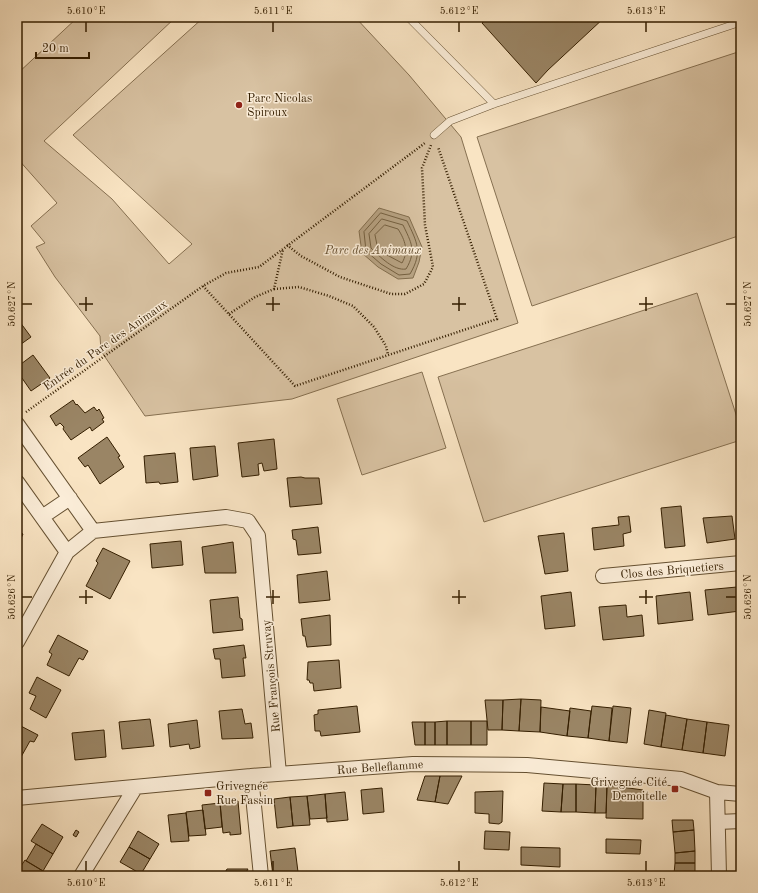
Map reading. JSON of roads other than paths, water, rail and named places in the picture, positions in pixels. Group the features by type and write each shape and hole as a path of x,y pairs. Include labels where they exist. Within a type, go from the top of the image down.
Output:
{"street":[{"path":"18,636 67,552 93,531 70,498 20,419"},
{"path":"17,482 67,552"},
{"path":"42,516 70,498"},
{"name":"Rue François Struvay","path":"93,531 226,517 248,521 258,536 279,774"},
{"name":"Clos des Briquetiers","path":"603,576 741,563"},
{"name":"Rue Belleflamme","path":"17,798 251,776 413,764 527,765 681,779 717,792 741,794"},
{"path":"251,776 261,876"},
{"path":"81,876 135,788"},
{"path":"717,792 719,876"},
{"path":"718,822 741,821"}],"lane":[{"path":"408,17 494,104"},
{"path":"434,136 450,121 494,104 741,22"}],"water":[{"path":"379,208 409,217 422,247 419,262 413,278 398,279 378,267 362,253 359,231"}],"place":[{"name":"Parc Nicolas Spiroux","path":"239,105"},
{"name":"Grivegnée Cité Demoitelle","path":"675,789"},
{"name":"Grivegnée Rue Fassin","path":"208,793"}],"park label":[{"name":"Parc des Animaux","path":"373,250"}]}
